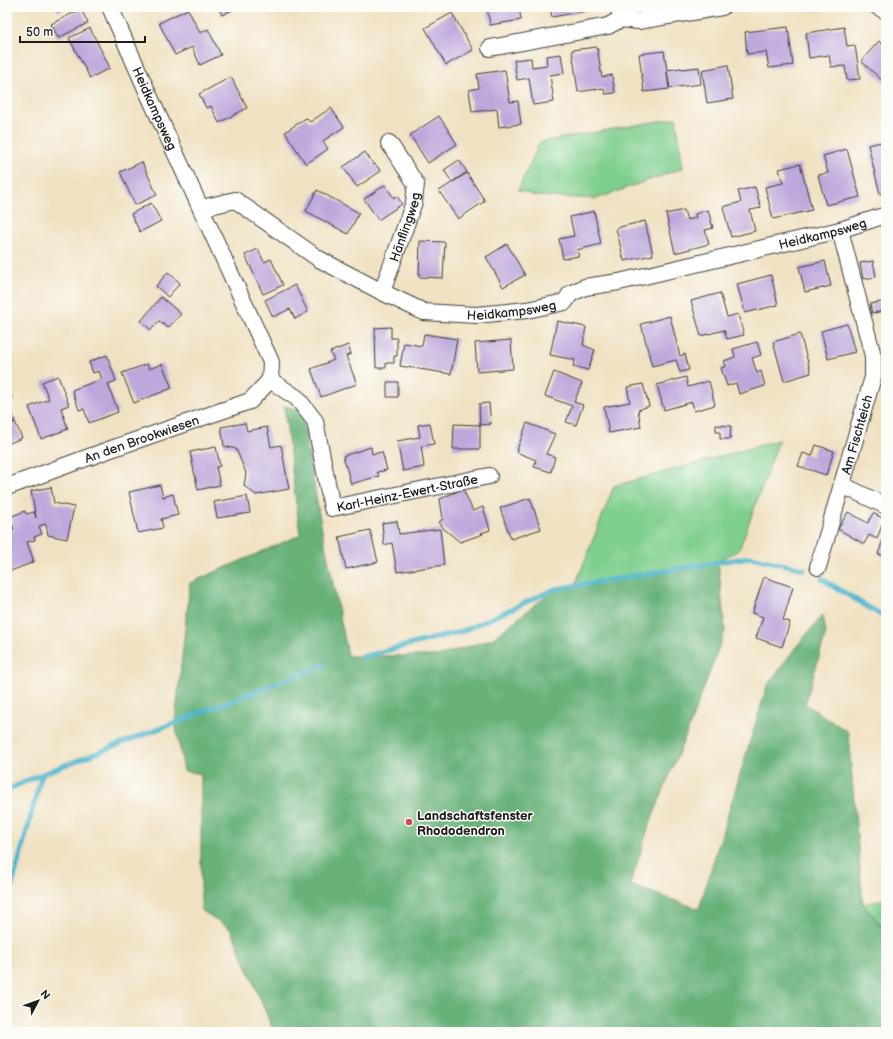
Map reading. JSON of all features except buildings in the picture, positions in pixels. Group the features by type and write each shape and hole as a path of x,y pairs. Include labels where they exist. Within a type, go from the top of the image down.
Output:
{"street":[{"name":"Heidkampsweg","path":"110,7 271,362 270,380"},
{"path":"490,48 608,26 620,13 638,21 722,7"},
{"path":"878,7 886,11"},
{"name":"Hänflingweg","path":"382,292 414,202 416,184 389,144"},
{"name":"Heidkampsweg","path":"202,208 235,200 319,259 382,292 424,312 476,315 527,310 565,302 570,294 585,287 618,282 840,230 886,215"},
{"name":"Am Fischteich","path":"818,567 873,377 873,356 840,230"},
{"name":"Karl-Heinz-Ewert-Straße","path":"270,380 297,398 315,421 332,508 489,476"},
{"name":"An den Brookwiesen","path":"7,488 111,449 250,401 270,380"},
{"path":"842,484 886,506"}],"green space":[{"path":"676,118 683,168 596,199 536,196 518,190 540,142"},
{"path":"284,406 301,410 321,525 348,656 438,656 492,639 555,589 718,561 725,631 688,730 650,823 630,885 699,909 767,686 796,647 823,615 826,633 805,704 848,732 863,904 886,931 886,1032 399,1032 397,1025 392,1032 274,1032 231,929 201,910 201,774 184,771 175,722 190,583 300,535"},
{"path":"779,440 739,550 718,561 575,586 614,486"},
{"path":"886,899 886,931 863,904"}],"waterway":[{"path":"361,657 463,631 555,589 750,557 804,569"},
{"path":"822,579 886,618"},
{"path":"42,774 324,665"},
{"path":"7,790 42,774 7,905"}],"place":[{"name":"Landschaftsfenster Rhododendron","path":"409,822"}]}
